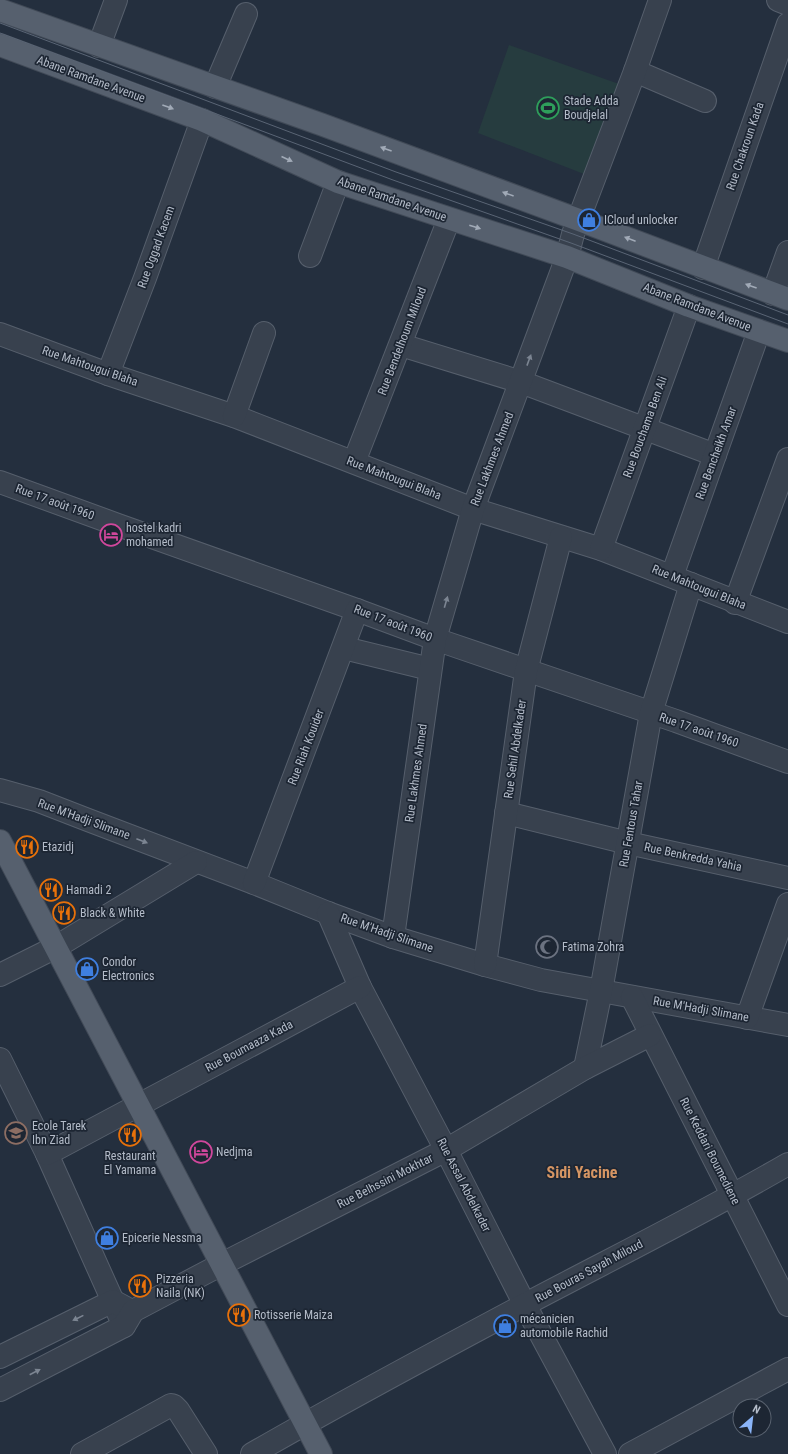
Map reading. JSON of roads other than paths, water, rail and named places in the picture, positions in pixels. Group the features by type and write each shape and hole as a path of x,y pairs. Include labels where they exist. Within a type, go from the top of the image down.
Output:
{"main road":[{"path":"0,10 324,125 780,296"},
{"name":"Abane Ramdane Avenue","path":"0,45 202,120 338,182 567,257 689,306 788,341"},
{"path":"0,841 321,1454"}],"street":[{"path":"99,46 116,0"},
{"name":"Rue Lakhmes Ahmed","path":"393,937 435,639 473,509 567,257 573,234 635,71 660,0"},
{"path":"778,0 788,4"},
{"path":"215,87 246,14"},
{"name":"Rue Chakroun Kada","path":"703,268 788,24"},
{"path":"635,71 705,101"},
{"name":"Rue Oggad Kacem","path":"108,374 145,278 202,120"},
{"path":"310,256 338,182"},
{"name":"Rue Bendelhoum Miloud","path":"354,462 449,218"},
{"path":"780,296 788,252"},
{"name":"Rue Bouchama Ben Ali","path":"601,548 689,306"},
{"name":"Rue Bencheikh Amar","path":"681,580 715,455 759,331"},
{"path":"234,416 264,333"},
{"name":"Rue Mahtougui Blaha","path":"0,334 108,374 234,416 473,509 601,548 735,603 788,622"},
{"path":"400,345 521,382 715,455"},
{"path":"735,603 788,459"},
{"name":"Rue 17 août 1960","path":"0,482 435,639 651,712 788,762"},
{"name":"Rue Sehil Abdelkader","path":"485,965 526,671 561,537"},
{"name":"Rue Fentous Tahar","path":"585,1068 601,991 651,712 681,580"},
{"name":"Rue Riah Kouider","path":"254,883 344,648 357,610"},
{"path":"344,648 430,668"},
{"name":"Rue M'Hadji Slimane","path":"0,790 39,801 393,937 485,965 541,980 788,1025"},
{"name":"Rue Benkredda Yahia","path":"506,813 628,843 788,878"},
{"path":"0,975 56,947 196,862"},
{"path":"747,1018 788,904"},
{"name":"Rue Assal Abdelkader","path":"328,913 360,987 446,1150 525,1305 605,1454"},
{"name":"Rue Boumaaza Kada","path":"47,1154 360,987"},
{"name":"Rue Keddari Boumediene","path":"632,997 788,1305"},
{"name":"Rue Belhssini Mokhtar","path":"0,1390 128,1319 222,1264 446,1150 585,1068 650,1035"},
{"path":"0,1059 47,1154 113,1301 128,1319"},
{"name":"Rue Bouras Sayah Miloud","path":"252,1454 525,1305 733,1196 788,1164"},
{"path":"0,1357 113,1301"},
{"path":"630,1454 788,1370"},
{"path":"82,1454 171,1405 178,1410 206,1454"}],"tram line":[{"path":"0,23 396,172 573,234 788,315"},
{"path":"0,33 393,180 571,243 788,324"}],"place":[{"name":"Stade Adda Boudjelal","path":"548,108"},
{"name":"ICloud unlocker","path":"589,220"},
{"name":"hostel kadri mohamed","path":"111,535"},
{"name":"Etazidj","path":"27,847"},
{"name":"Hamadi 2","path":"51,890"},
{"name":"Black & White","path":"64,913"},
{"name":"Fatima Zohra","path":"547,947"},
{"name":"Condor Electronics","path":"87,969"},
{"name":"Ecole Tarek Ibn Ziad","path":"16,1133"},
{"name":"Restaurant El Yamama","path":"130,1135"},
{"name":"Nedjma","path":"201,1152"},
{"name":"Epicerie Nessma","path":"107,1238"},
{"name":"Pizzeria Naila (NK)","path":"140,1286"},
{"name":"Rotisserie Maiza","path":"239,1315"},
{"name":"mécanicien automobile Rachid","path":"505,1326"}],"district":[{"name":"Sidi Yacine","path":"582,1172"}]}
